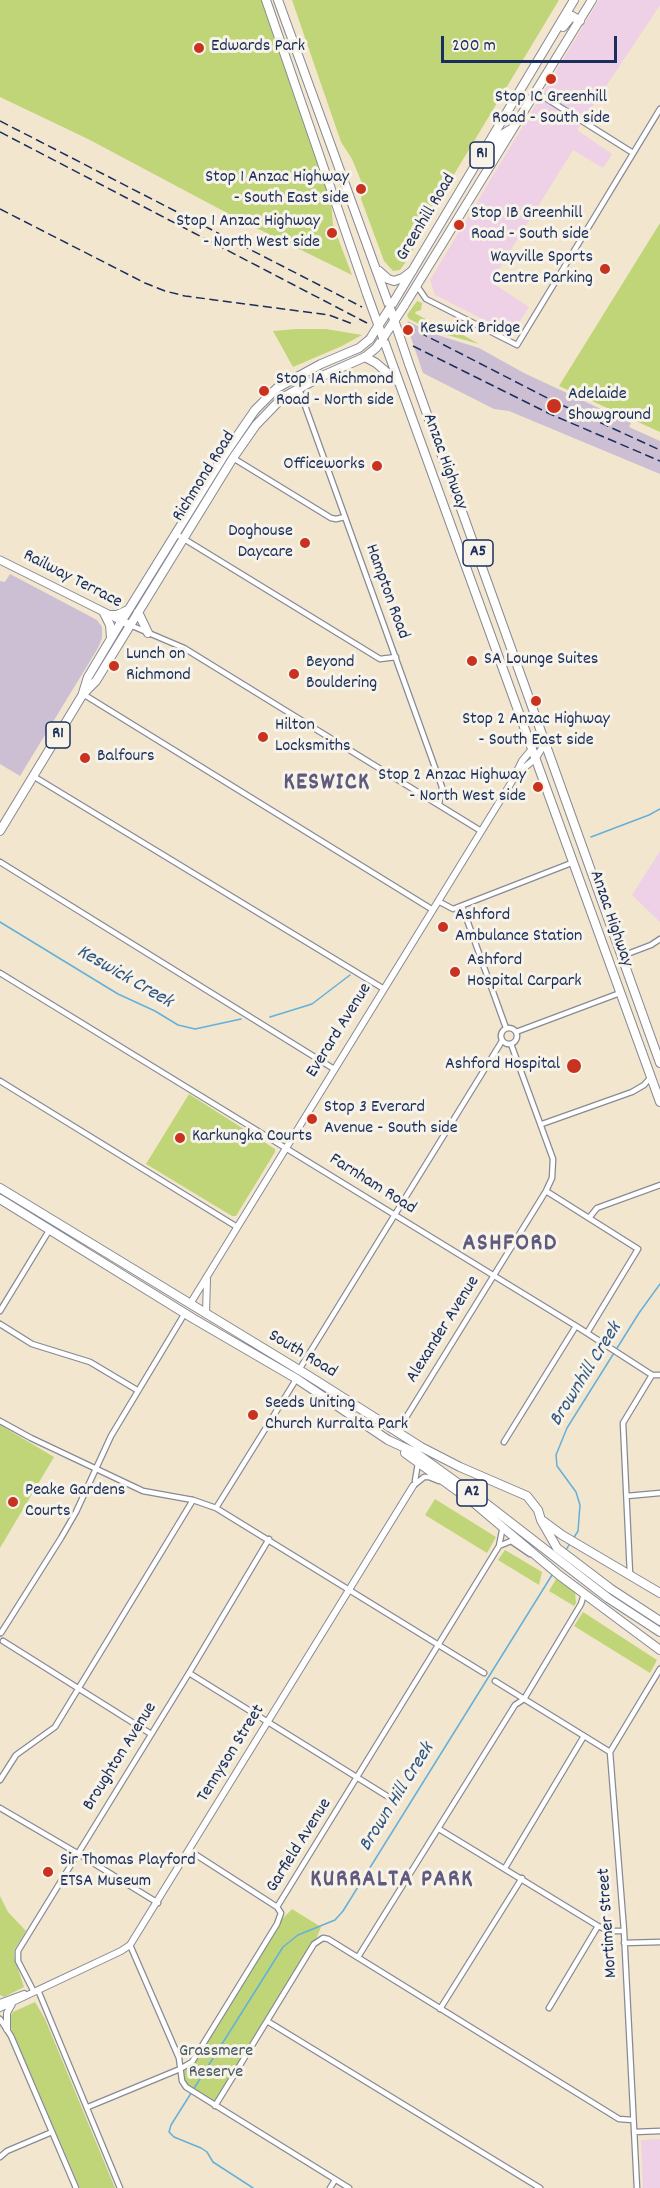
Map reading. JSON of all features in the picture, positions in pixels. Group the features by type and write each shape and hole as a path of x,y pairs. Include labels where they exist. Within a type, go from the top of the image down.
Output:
{"main road":[{"name":"Anzac Highway","path":"266,0 378,326 660,1102"},
{"name":"Anzac Highway","path":"278,0 378,270 544,743 660,1063"},
{"name":"Greenhill Road","path":"378,326 389,305 397,297 416,267 574,0"},
{"name":"Greenhill Road","path":"394,320 592,0"},
{"path":"549,42 572,16 580,21"},
{"path":"296,88 308,83"},
{"path":"486,148 491,151 503,134 514,128"},
{"path":"378,270 394,281 403,278 416,267"},
{"name":"Richmond Road","path":"83,694 88,677 129,609 266,413 282,398 299,388 365,357 376,348 394,320"},
{"name":"Richmond Road","path":"0,831 83,694 96,681 138,612 225,454 248,419 277,388 353,351 370,339 378,326"},
{"path":"365,357 382,368 400,385"},
{"path":"293,379 299,388"},
{"name":"Railway Terrace","path":"0,560 130,625"},
{"path":"111,638 106,614 117,615 129,609"},
{"path":"138,612 148,633"},
{"path":"500,660 514,656"},
{"path":"585,894 598,890"},
{"path":"605,951 621,956 616,963 614,975"},
{"path":"636,1034 648,1029"},
{"path":"650,1074 660,1088"},
{"name":"South Road","path":"0,1188 206,1314 298,1375 387,1440 416,1453 554,1551 626,1610 660,1632"},
{"name":"South Road","path":"0,1199 185,1313 298,1375 421,1447 527,1496 538,1510 554,1551"},
{"path":"185,1313 190,1304"},
{"path":"387,1440 474,1503 559,1575 660,1650"},
{"path":"541,1520 562,1535 660,1593"},
{"name":"South Road","path":"569,1563 660,1621"}],"street":[{"path":"536,92 633,153"},
{"path":"417,286 426,299 517,345 660,109"},
{"name":"Hampton Road","path":"299,388 442,787 439,804"},
{"path":"225,454 331,518 345,517"},
{"path":"180,536 380,659 396,657"},
{"path":"130,625 184,648 481,831"},
{"path":"83,694 433,910"},
{"name":"Everard Avenue","path":"516,774 536,758 544,743"},
{"name":"Everard Avenue","path":"190,1304 522,761 532,749"},
{"path":"33,776 384,989"},
{"path":"0,862 334,1069"},
{"path":"438,901 453,909 574,862"},
{"path":"462,906 506,1028"},
{"path":"621,956 651,945 660,939"},
{"name":"Farnham Road","path":"0,973 587,1333"},
{"path":"516,1032 621,993"},
{"path":"502,1041 511,1044 517,1038 516,1032 511,1028 506,1028"},
{"path":"216,1508 502,1041 501,1033 506,1028"},
{"name":"Alexander Avenue","path":"397,1432 552,1179 553,1159 511,1044"},
{"path":"542,1124 632,1092 644,1085 650,1074"},
{"path":"0,1081 237,1227"},
{"path":"588,1218 597,1208 660,1185"},
{"path":"546,1191 638,1249 587,1333 652,1375 660,1375"},
{"path":"0,1311 54,1221"},
{"path":"206,1314 207,1275"},
{"path":"152,1734 2,1642 1,1633 66,1529 95,1468 137,1390 185,1313"},
{"path":"0,1324 32,1344 90,1362 137,1390"},
{"path":"504,1442 576,1326"},
{"path":"630,1574 623,1423 652,1375"},
{"path":"0,1421 143,1491 193,1500 216,1508 484,1673"},
{"name":"Tennyson Street","path":"0,2008 130,1945 413,1486 418,1475 418,1462"},
{"path":"413,1486 419,1479 429,1477 474,1503"},
{"path":"627,1496 660,1493"},
{"path":"0,1780 16,1755 55,1727 193,1500"},
{"name":"Garfield Avenue","path":"87,2108 180,2070 192,2062 277,1924 280,1913 277,1907 499,1546 502,1526"},
{"name":"Broughton Avenue","path":"36,1991 18,1961 18,1951 269,1539"},
{"path":"499,1546 513,1542 546,1563"},
{"path":"358,1958 515,1705 524,1699 581,1604 584,1594"},
{"path":"495,1681 610,1752 660,1669"},
{"path":"189,1673 394,1801"},
{"path":"505,1868 584,1736"},
{"name":"Mortimer Street","path":"610,1752 624,1931 637,2188"},
{"path":"0,1808 158,1903"},
{"path":"439,1829 598,1926 609,1930 624,1931"},
{"path":"190,1851 277,1907"},
{"path":"440,2009 522,1878"},
{"path":"549,2008 598,1926"},
{"path":"215,2106 314,1944 319,1939 328,1939 618,2119 633,2120"},
{"path":"624,1943 660,1942"},
{"path":"130,1945 179,2058 182,2081 186,2088 349,2188"},
{"path":"36,1991 120,2188"},
{"name":"Tennyson Street","path":"0,2003 36,1991"},
{"path":"12,2004 7,2013 8,2029 76,2188"},
{"path":"0,2021 8,2029"},
{"path":"267,2021 540,2188"},
{"path":"634,2132 660,2131"},
{"path":"0,2157 7,2151 52,2132"},
{"path":"330,2188 335,2180"}],"shaded area":[{"path":"599,0 660,0 660,5 577,130 612,154 603,168 573,150 491,282 529,307 512,334 435,295 430,280"},
{"path":"408,321 431,333 479,348 524,373 631,423 629,427 660,441 660,474 509,411 494,409 423,373 407,326"},
{"path":"10,574 97,620 102,627 102,638 98,648 20,776 0,764 0,581 5,582"},
{"path":"660,851 660,922 632,895"},
{"path":"660,2139 660,2188 643,2188 641,2140"}],"green space":[{"path":"0,0 263,0 331,201 333,225 352,275 244,222 88,139 0,97"},
{"path":"292,0 559,0 432,211 410,256 400,270 393,271 384,261 361,199 364,188 352,159 341,142"},
{"name":"Adelaide Showground","path":"660,223 660,432 559,386"},
{"path":"417,301 422,303 421,310 415,312 416,314 455,334 461,332 479,344 433,331 409,319 407,315"},
{"path":"326,329 362,335 293,367 273,331"},
{"path":"189,1094 275,1149 236,1216 232,1216 146,1164"},
{"name":"Peake Gardens Courts","path":"0,1425 54,1457 0,1548"},
{"path":"435,1499 496,1537 487,1553 425,1515"},
{"path":"505,1550 542,1572 539,1585 498,1560"},
{"path":"556,1579 575,1592 574,1606 549,1591"},
{"path":"583,1612 657,1660 650,1673 574,1626"},
{"path":"0,1896 8,1912 26,1931 14,1950 14,1957 24,1987 4,1997 0,1995"},
{"name":"Grassmere Reserve","path":"292,1909 321,1927 314,1944 215,2106 184,2085 180,2070 192,2062 277,1924"},
{"path":"35,2002 45,2019 115,2188 80,2188 8,2021 13,2012"}],"waterway":[{"name":"Keswick Creek","path":"591,837 660,809"},
{"name":"Keswick Creek","path":"0,922 118,994 155,1011 178,1025 195,1029 241,1019"},
{"name":"Keswick Creek","path":"270,1017 312,1004 350,975"},
{"name":"Brownhill Creek","path":"573,1539 578,1531 580,1505 576,1492 557,1466 556,1455 567,1428 639,1313 660,1284"},
{"name":"Brownhill Creek","path":"565,1552 570,1543"},
{"name":"Brown Hill Creek","path":"253,2188 213,2162 207,2152 201,2148 174,2137 169,2132 171,2125 283,1947 298,1935 335,1920 343,1911 552,1575"}],"railway":[{"path":"0,121 362,307"},
{"path":"0,132 367,323"},
{"path":"0,209 165,291 185,296 329,315 353,324"},
{"path":"407,326 555,402 660,450"},
{"path":"413,346 550,414 660,461"}],"place":[{"name":"Edwards Park","path":"199,48"},
{"name":"Stop 1C Greenhill Road - South side","path":"551,79"},
{"name":"Stop 1 Anzac Highway - South East side","path":"361,189"},
{"name":"Stop 1B Greenhill Road - South side","path":"459,225"},
{"name":"Stop 1 Anzac Highway - North West side","path":"332,233"},
{"name":"Wayville Sports Centre Parking","path":"605,269"},
{"name":"Keswick Bridge","path":"408,330"},
{"name":"Stop 1A Richmond Road - North side","path":"264,391"},
{"name":"Adelaide Showground","path":"554,406"},
{"name":"Officeworks","path":"377,466"},
{"name":"Doghouse Daycare","path":"305,543"},
{"name":"SA Lounge Suites","path":"472,661"},
{"name":"Lunch on Richmond","path":"114,666"},
{"name":"Beyond Bouldering","path":"294,674"},
{"name":"Stop 2 Anzac Highway - South East side","path":"536,701"},
{"name":"Hilton Locksmiths","path":"263,737"},
{"name":"Balfours","path":"85,758"},
{"name":"Stop 2 Anzac Highway - North West side","path":"538,787"},
{"name":"Ashford Ambulance Station","path":"443,927"},
{"name":"Ashford Hospital Carpark","path":"455,972"},
{"name":"Ashford Hospital","path":"574,1066"},
{"name":"Stop 3 Everard Avenue - South side","path":"312,1119"},
{"name":"Karkungka Courts","path":"180,1138"},
{"name":"Seeds Uniting Church Kurralta Park","path":"253,1415"},
{"name":"Peake Gardens Courts","path":"13,1502"},
{"name":"Sir Thomas Playford ETSA Museum","path":"48,1872"}],"district":[{"name":"KESWICK","path":"327,785"},
{"name":"ASHFORD","path":"510,1246"},
{"name":"KURRALTA PARK","path":"392,1882"}]}
